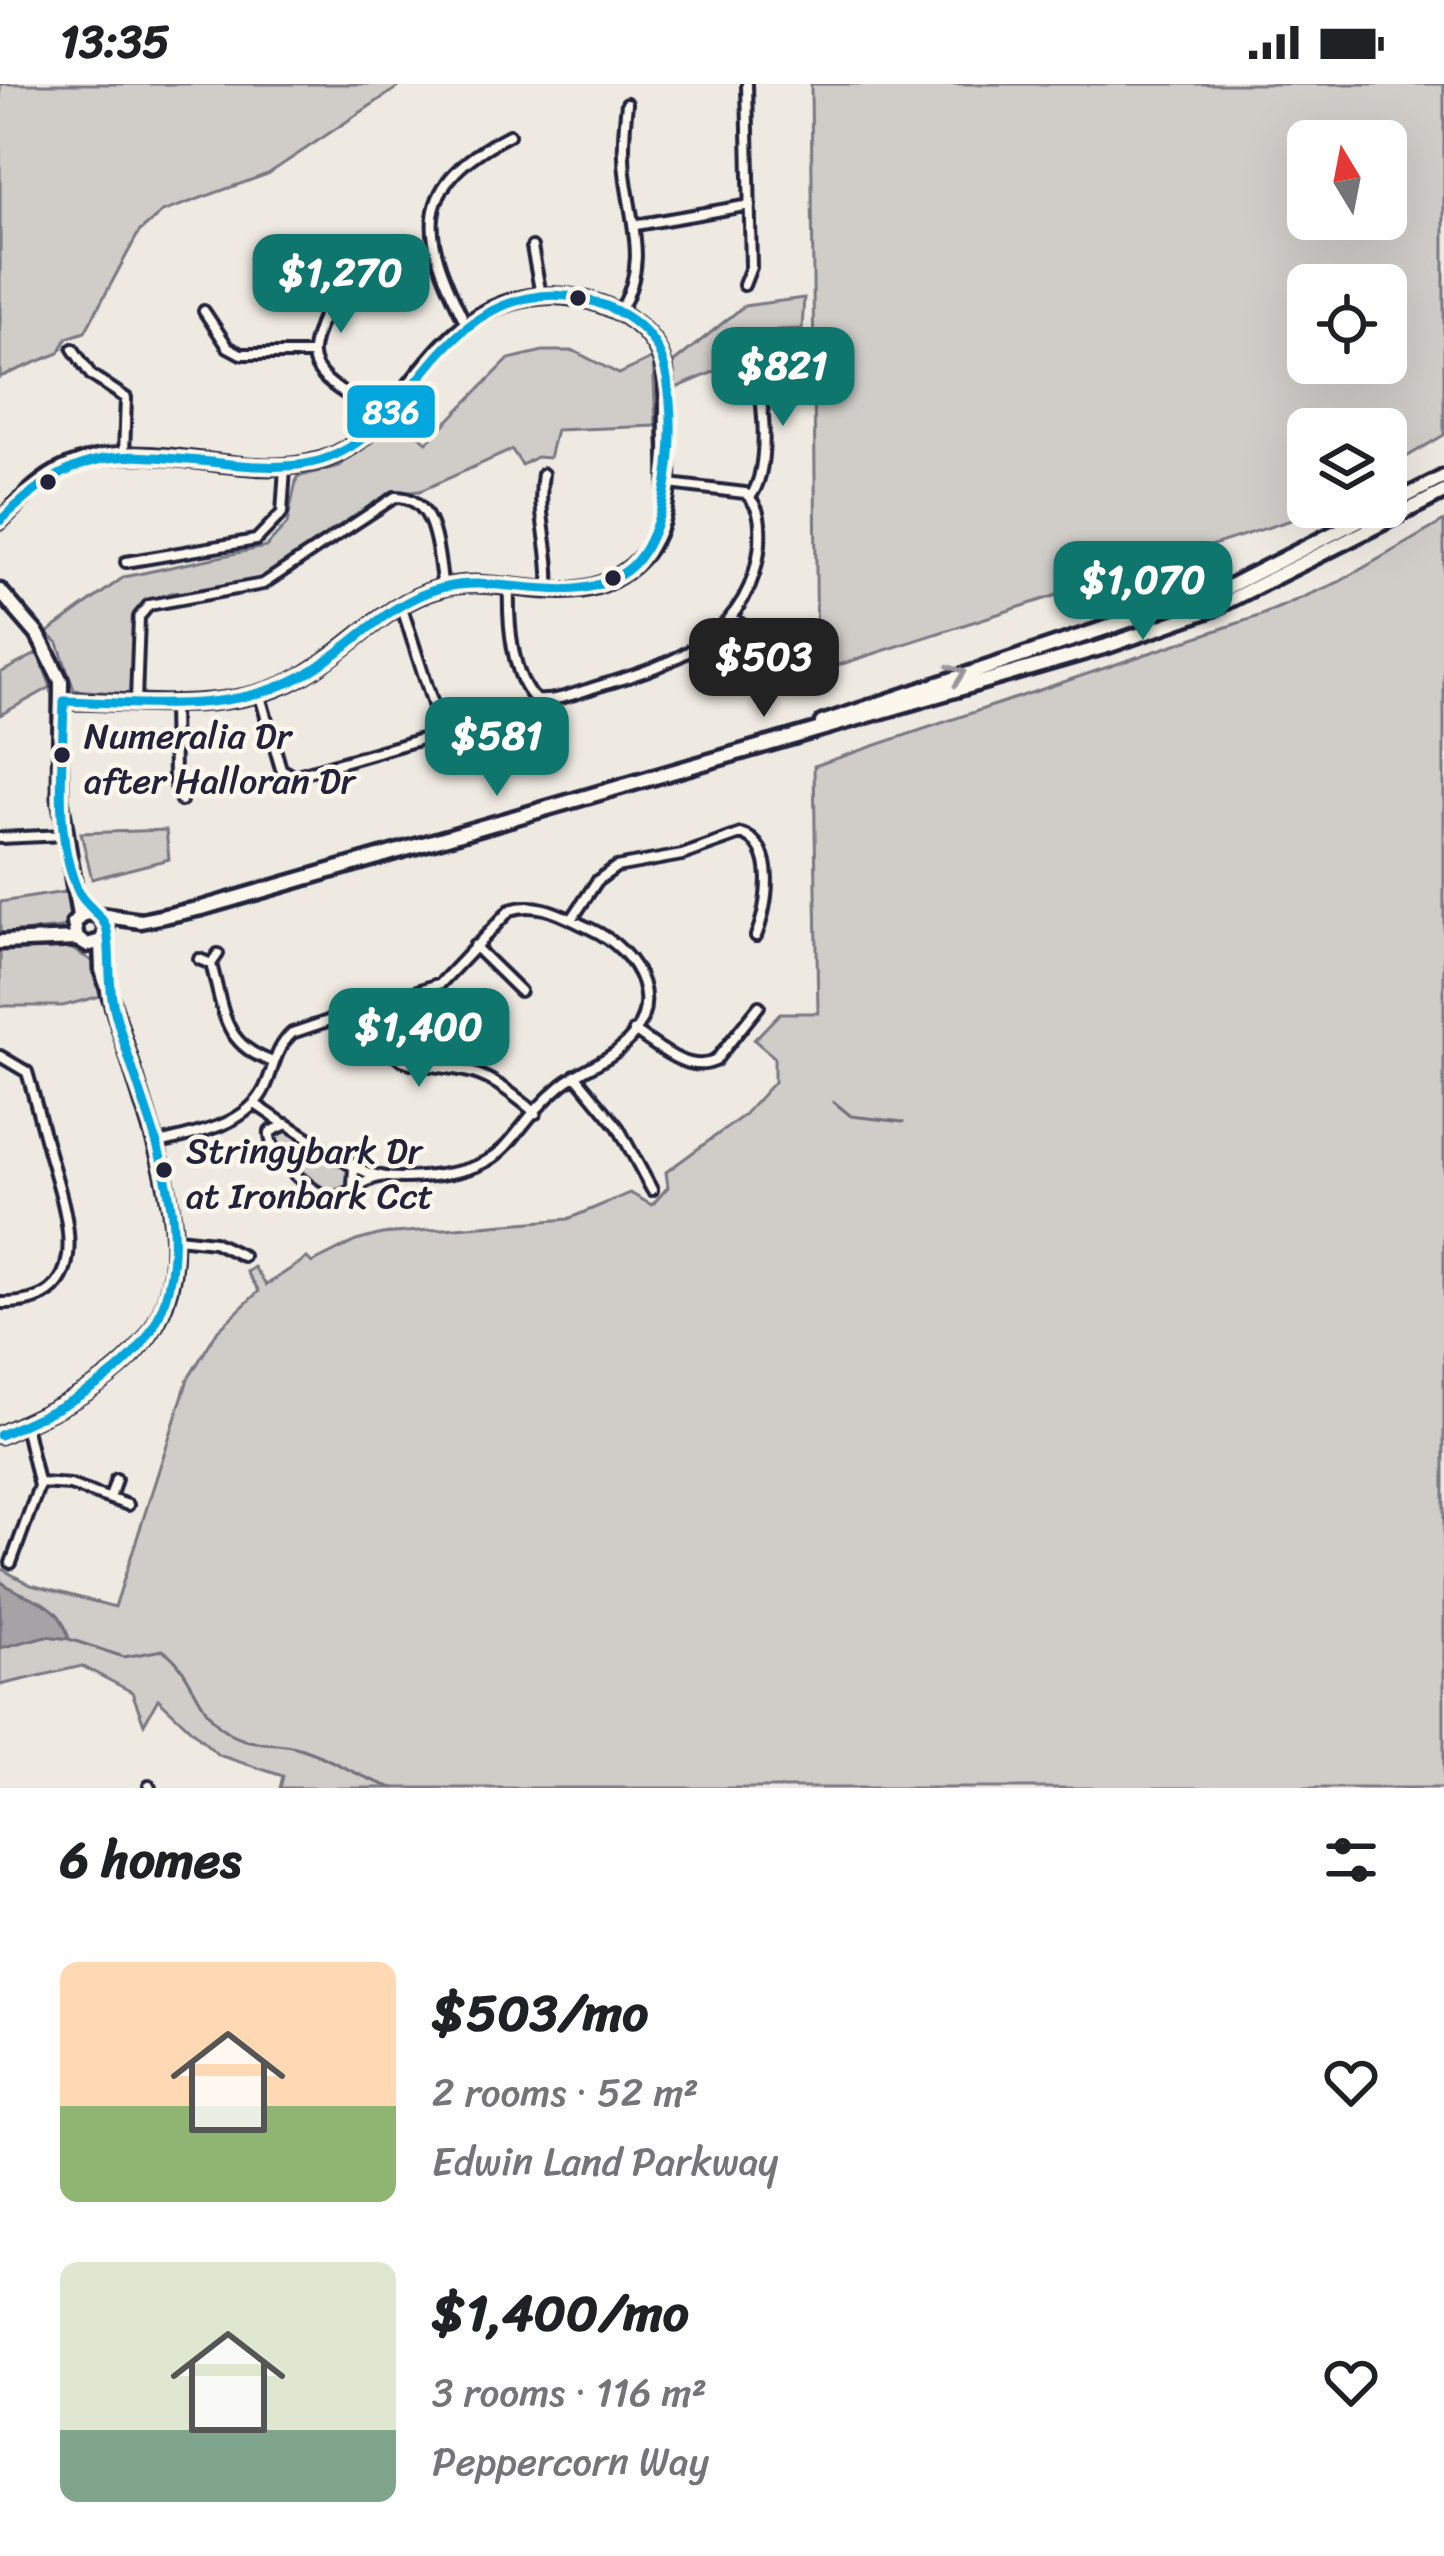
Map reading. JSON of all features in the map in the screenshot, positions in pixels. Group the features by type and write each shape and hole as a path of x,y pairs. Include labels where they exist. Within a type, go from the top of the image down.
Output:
{"street":[{"path":"743,285 751,268 747,84"},
{"path":"620,311 638,268 624,158 627,103"},
{"path":"465,322 434,255 433,212 457,167 509,135"},
{"path":"636,225 750,205"},
{"path":"532,247 541,296"},
{"path":"312,258 328,293 312,354 321,376 381,416"},
{"path":"0,521 62,469 124,455 286,468 339,454 381,416 465,322 541,296 620,311 645,333 665,371 669,484 658,534 630,568 586,590 443,587 401,605 315,668 260,697 64,701"},
{"path":"204,311 228,346 241,354 312,354"},
{"path":"73,349 88,372 126,398 124,455"},
{"path":"750,354 760,375 762,438 761,476 750,496"},
{"path":"126,562 256,541 282,513 286,468"},
{"path":"543,474 538,505 550,559 549,591"},
{"path":"732,754 977,667 1228,587 1444,478"},
{"path":"669,484 750,496"},
{"path":"0,942 140,920 298,881 927,702 1212,609 1444,492"},
{"path":"509,586 510,631 526,689 539,701 673,664 706,643 731,617 750,585 758,557 760,518 750,496"},
{"path":"136,700 139,617 148,605 262,584 395,497 415,500 427,512 443,587"},
{"path":"0,591 38,634 57,669 64,701 59,784 78,893 156,1144 177,1238 164,1303 136,1351 91,1390 0,1435"},
{"path":"260,697 281,770 294,776 432,736 440,726 401,605"},
{"path":"731,617 782,653"},
{"path":"173,700 174,780 181,801"},
{"path":"572,920 597,881 616,867 682,855 743,834 757,841 764,853 765,913 756,936"},
{"path":"0,838 66,835"},
{"path":"156,1144 233,1120 255,1104 273,1062 297,1029 441,983 501,916 520,907 572,920 621,947 640,969 644,982 634,1031 617,1051 575,1075 508,1148 482,1166 448,1175 382,1177 338,1196 322,1194 276,1157 255,1104"},
{"path":"474,946 520,992"},
{"path":"211,964 218,954"},
{"path":"199,959 211,964"},
{"path":"211,964 235,1041 273,1062"},
{"path":"368,1006 377,1037 395,1058 410,1067 477,1074 536,1113"},
{"path":"634,1031 690,1065 705,1065 715,1061 759,1006"},
{"path":"0,1056 27,1072 72,1244 62,1274 47,1291 27,1302 0,1303"},
{"path":"575,1075 623,1134 652,1190"},
{"path":"255,1104 352,1164 382,1177"},
{"path":"269,1134 285,1124"},
{"path":"352,1164 353,1186"},
{"path":"177,1238 214,1242 243,1256"},
{"path":"11,1563 39,1483 25,1423"},
{"path":"110,1498 116,1479"},
{"path":"39,1483 67,1484 128,1504"}],"shaded area":[{"path":"0,84 403,84 268,174 162,212 139,232 85,332 67,338 59,353 0,377"},
{"path":"811,84 1444,84 1444,435 1407,457 1407,408 1287,408 1287,521 817,672"},
{"path":"804,298 802,329 777,330 759,344 740,343 735,363 676,388 673,363 744,306"},
{"path":"543,351 574,351 619,374 653,358 656,426 556,430 549,458 536,457 522,465 512,450 420,491 390,494 294,561 239,588 171,593 145,602 135,615 129,694 74,690 58,643 47,633 124,577 266,547 287,524 297,477 340,466 394,416 427,442 509,359"},
{"path":"1444,521 1444,1788 280,1788 283,1776 218,1755 158,1699 144,1724 132,1692 82,1666 0,1685 0,1568 31,1585 115,1607 188,1379 218,1330 259,1291 247,1272 254,1267 266,1285 307,1258 312,1263 382,1234 568,1219 630,1193 652,1205 668,1187 666,1172 743,1116 774,1082 774,1057 754,1040 780,1013 818,1013 814,766 1259,616 1339,582"},
{"path":"38,653 51,687 0,715 0,673"},
{"path":"166,830 169,859 92,879 81,833"},
{"path":"71,891 74,920 61,928 0,934 0,902"},
{"path":"65,945 94,962 104,995 63,1006 0,1006 0,947"},
{"path":"285,1127 348,1165 349,1185 328,1193 273,1146 274,1132"},
{"path":"0,1581 50,1608 69,1639 46,1636 0,1648"}],"waterway":[{"path":"834,1102 851,1116 903,1122"},
{"path":"69,1639 124,1657 163,1650 226,1731 244,1740 299,1748 394,1788"}],"transit line":[{"name":"836","path":"0,521 59,475 112,458 271,466 322,460 354,445 380,424 472,323 503,306 540,296 573,297 623,314 649,336 665,372 671,432 664,499 642,554 626,571 582,588 488,584 441,588 403,604 304,675 247,696 187,704 64,701 61,797 65,846 78,891 106,927 114,1008 170,1202 170,1280 158,1318 129,1359 90,1390 0,1435"}],"place":[{"name":"Numeralia Dr after Halloran Dr","path":"62,755"},
{"name":"Stringybark Dr at Ironbark Cct","path":"164,1170"}]}
